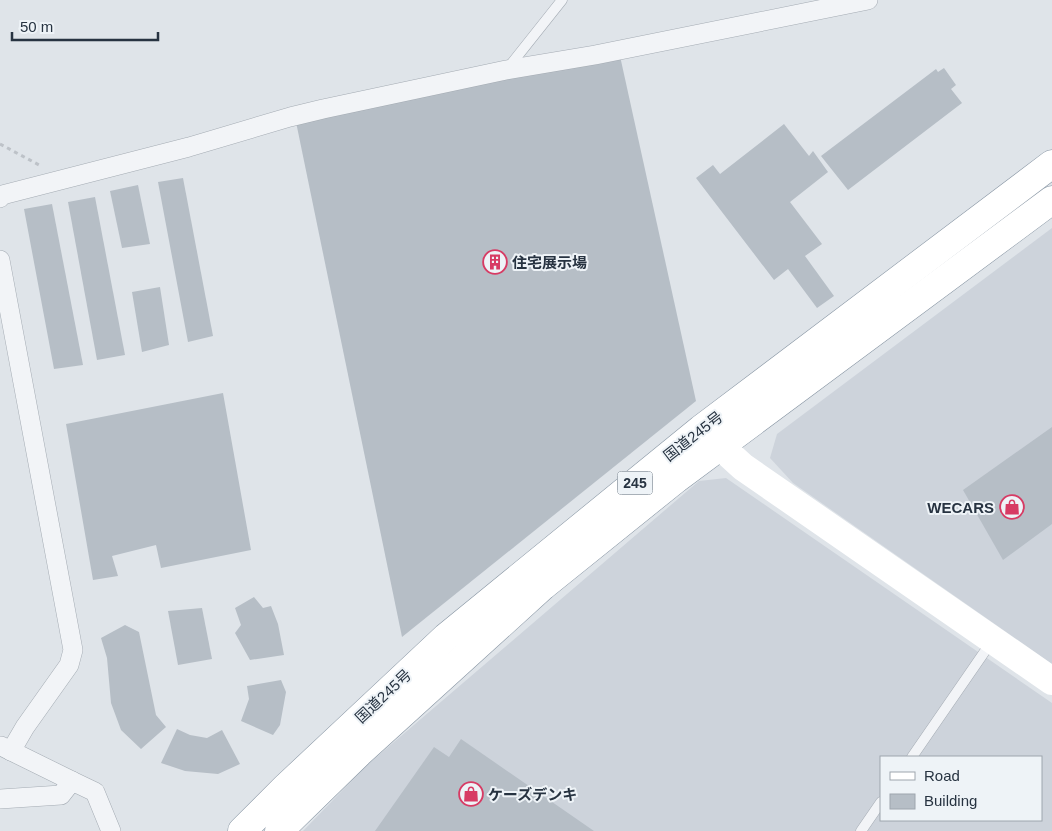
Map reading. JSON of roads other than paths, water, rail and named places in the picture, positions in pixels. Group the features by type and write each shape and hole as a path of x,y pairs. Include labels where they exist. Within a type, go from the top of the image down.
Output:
{"main road":[{"name":"国道245号","path":"242,831 446,636 701,429 1052,164"},
{"name":"国道245号","path":"279,831 366,746 536,593 676,479 1052,200"},
{"path":"720,446 743,467 1052,681"}],"street":[{"path":"0,198 2,195 189,147 290,117 506,70 604,53 868,0"},
{"path":"0,260 73,650 69,665 25,727 6,748 95,792 111,831"},
{"path":"0,799 61,795 72,781"}],"lane":[{"path":"506,70 562,0"},
{"path":"913,756 993,640"},
{"path":"861,831 880,803"}],"place":[{"name":"住宅展示場","path":"495,262"},
{"name":"WECARS","path":"1012,507"},
{"name":"ケーズデンキ","path":"471,794"}]}
